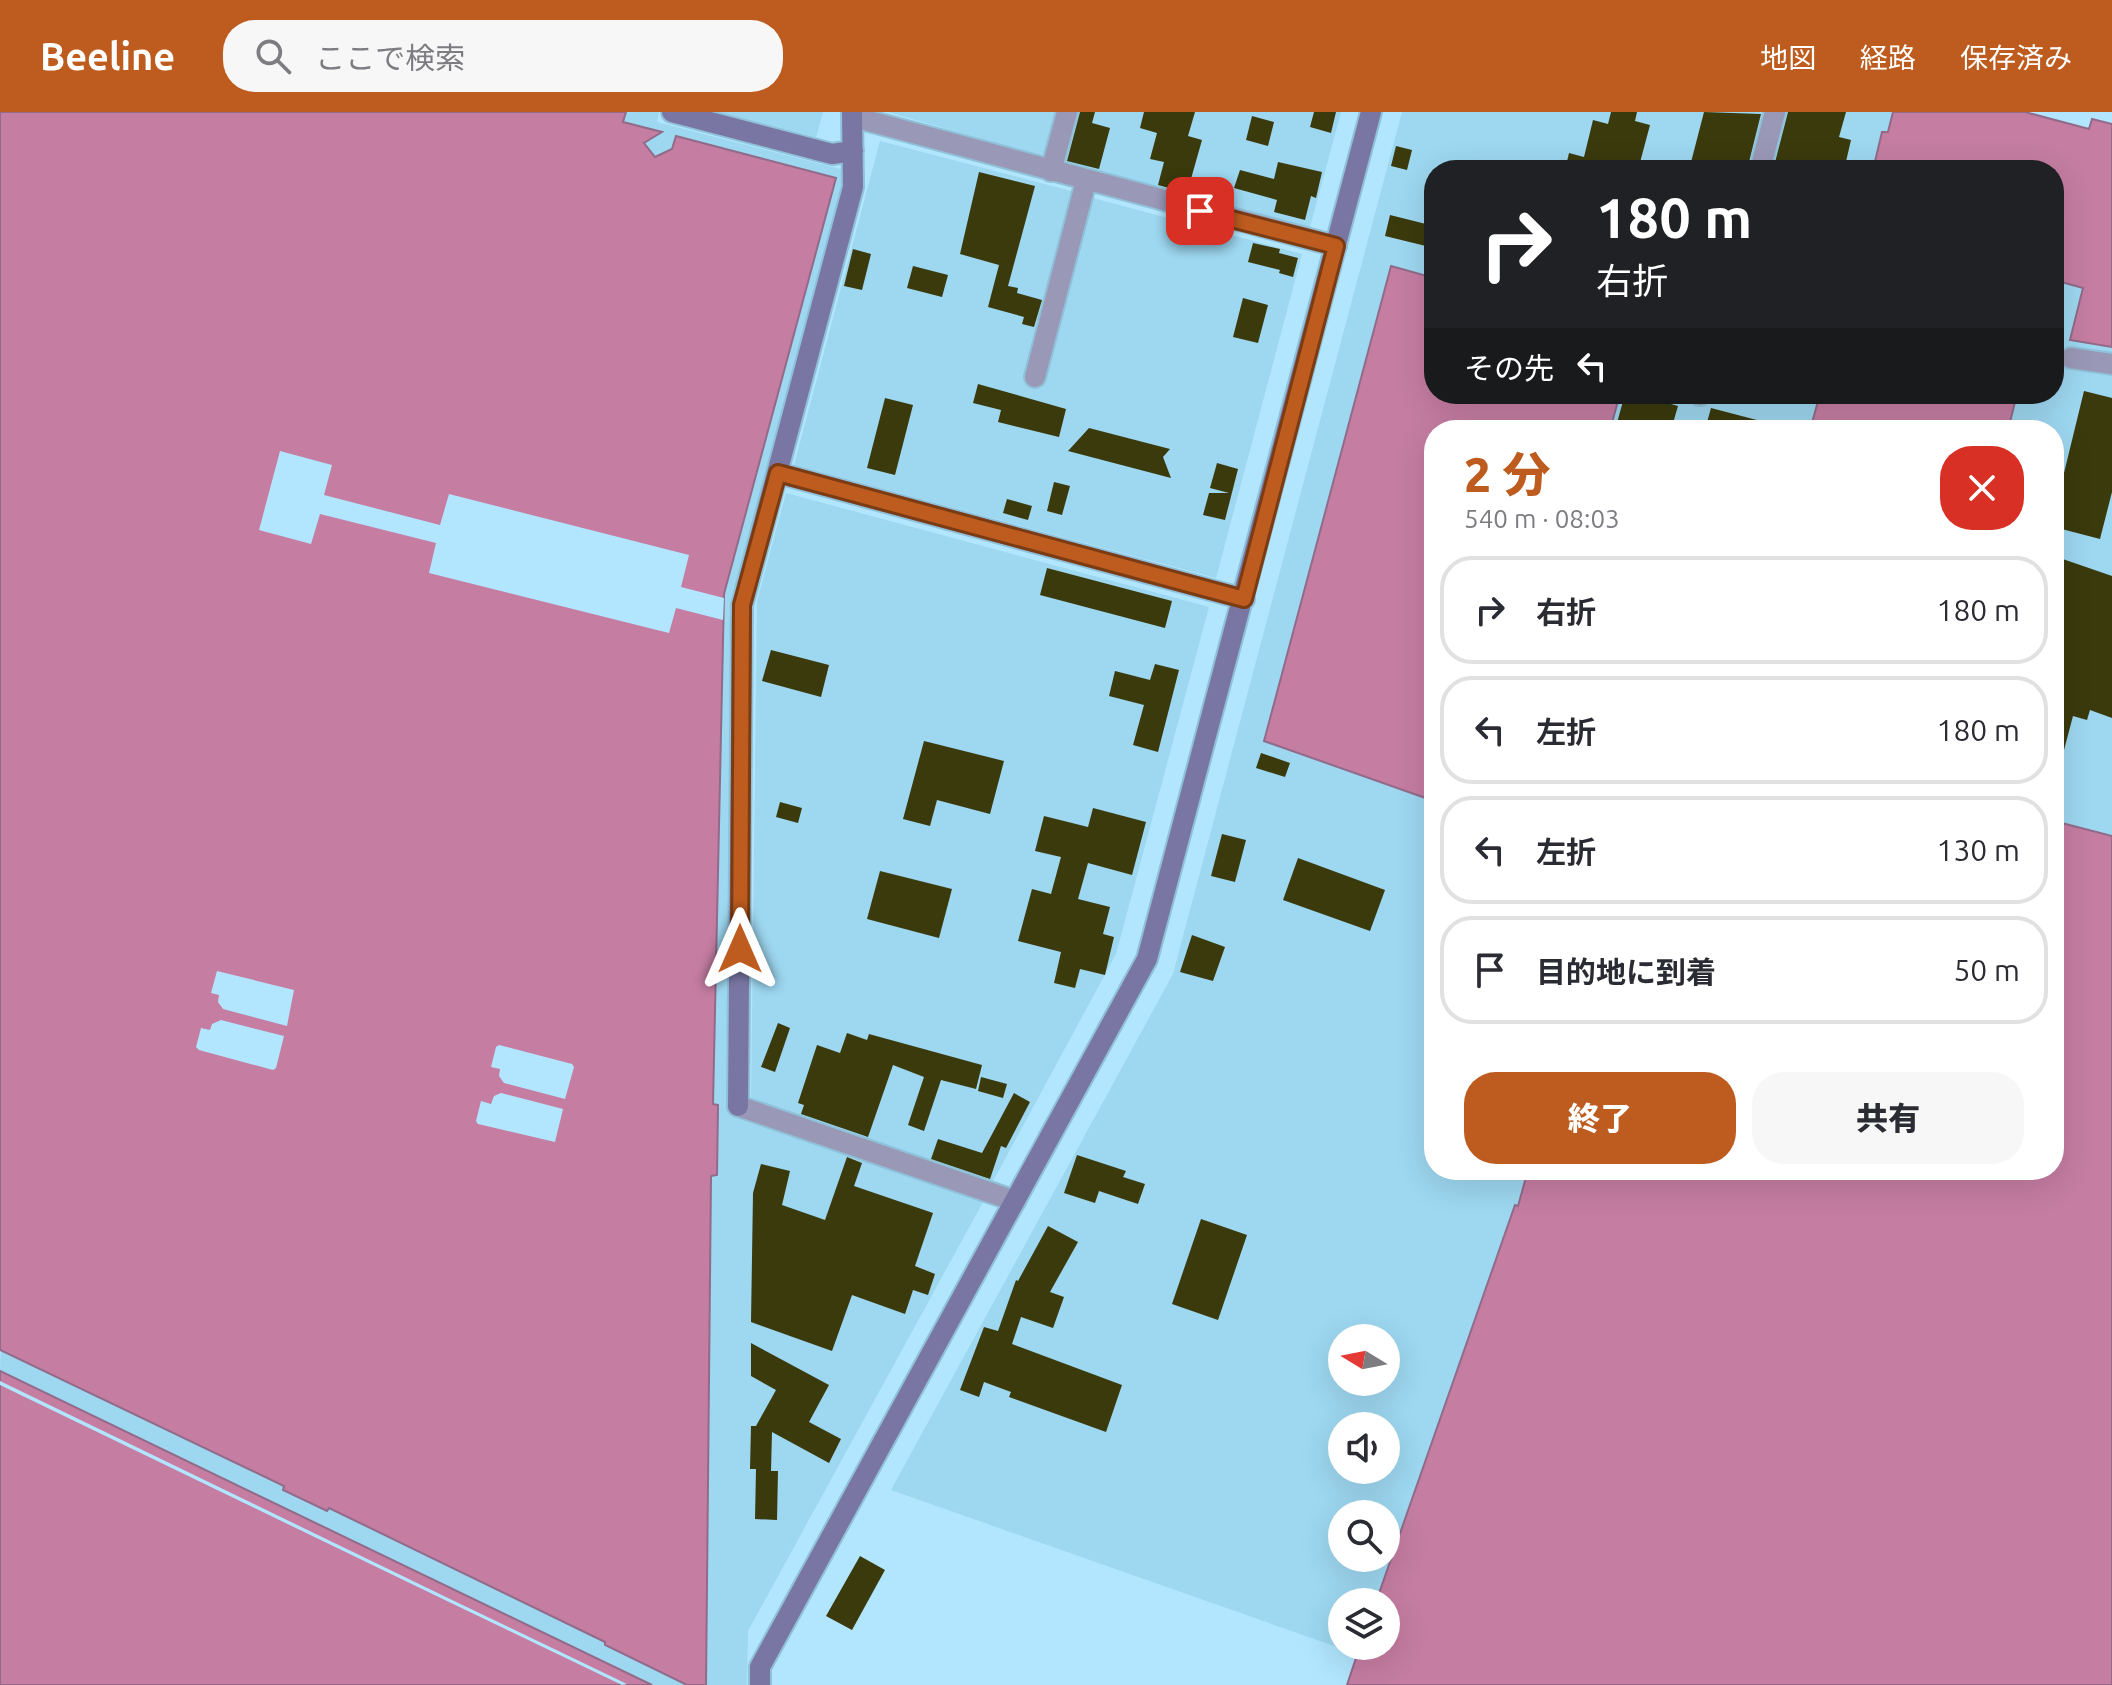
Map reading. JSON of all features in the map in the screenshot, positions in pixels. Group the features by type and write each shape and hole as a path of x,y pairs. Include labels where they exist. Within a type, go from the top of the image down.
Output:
{"street":[{"path":"672,112 832,154 853,151"},
{"path":"1051,171 1067,112"},
{"path":"760,1685 760,1667 1147,959 1371,112"},
{"path":"1763,160 1775,112"},
{"path":"1015,1201 738,1106 742,605 853,187 853,151 861,115 1086,181 1336,246"},
{"path":"1035,377 1086,181"},
{"path":"2071,358 2112,364"},
{"path":"778,473 1244,599"}],"shaded area":[{"path":"0,112 626,112 623,122 662,132 644,143 655,157 672,149 676,136 836,178 724,594 713,1104 718,1105 717,1175 711,1176 706,1685 687,1685 605,1645 605,1642 329,1508 327,1511 283,1490 284,1486 0,1350"},
{"path":"626,112 659,112 657,122 848,171 735,600 730,1116 983,1202 748,1631 747,1685 706,1685 711,1175 717,1175 718,1150 718,1106 713,1105 724,598 836,178 676,136 672,149 655,157 644,143 660,133 623,122"},
{"path":"716,112 823,112 816,137"},
{"path":"888,112 1058,112 1047,151 1040,156"},
{"path":"1078,112 1341,112 1310,227 1065,162"},
{"path":"1402,112 1766,112 1754,160 1424,160 1424,276 1390,267 1264,741 1424,797 1424,1180 1525,1180 1400,1533 1400,1500 1328,1500 1328,1572 1386,1572 1381,1588 1328,1588 1328,1644 891,1490 1173,974"},
{"path":"1784,112 1893,112 1888,133 1882,133 1875,160 1772,160"},
{"path":"1893,112 2025,112 2089,129 2092,119 2112,124 2112,347 2070,340 2083,288 2064,283 2064,160 1875,160 1882,132 1888,132"},
{"path":"880,141 1075,192 1026,384 1042,388 1093,198 1302,254 1216,578 794,465"},
{"path":"1391,266 1424,275 1424,404 1617,404 1613,420 1424,420 1424,797 1264,741"},
{"path":"2064,283 2083,288 2070,340 2112,347 2112,836 2064,824 2064,420 2010,420 2014,404 2064,404"},
{"path":"1617,404 1817,404 1813,420 1613,420"},
{"path":"1817,404 2014,404 2010,420 1813,420"},
{"path":"786,493 1209,607 1116,954 991,1185 751,1102 757,601"},
{"path":"2064,824 2112,836 2112,1685 1347,1685 1355,1660 1400,1660 1400,1588 1381,1588 1387,1572 1400,1572 1400,1533 1515,1205 1518,1206 1525,1180 2064,1180"},
{"path":"1,1349 284,1486 283,1490 327,1511 328,1508 687,1685 652,1685 0,1371"},
{"path":"0,1371 652,1685 0,1685"}],"pier":[{"path":"280,451 332,465 324,495 440,525 449,494 689,555 681,587 724,598 723,620 676,608 669,633 429,573 436,543 320,514 311,544 259,530"},
{"path":"217,971 294,990 287,1026 223,1009 218,1002 219,995 211,993"},
{"path":"221,1020 284,1036 276,1068 273,1070 199,1050 196,1047 201,1028 210,1030 212,1024"},
{"path":"499,1045 572,1064 574,1067 565,1099 504,1083 499,1076 500,1069 491,1067"},
{"path":"501,1093 563,1109 555,1142 478,1124 481,1101 491,1104 494,1096"},
{"path":"0,1381 627,1684 622,1685 449,1602 0,1385"}],"building":[{"path":"1080,112 1095,112 1092,123 1110,128 1099,169 1067,161"},
{"path":"1144,112 1195,112 1188,136 1202,140 1187,193 1158,185 1164,162 1150,159 1157,133 1140,128"},
{"path":"1314,112 1336,112 1331,133 1310,127"},
{"path":"1611,112 1637,112 1635,121 1650,125 1641,160 1567,160 1569,153 1584,157 1593,120 1608,124"},
{"path":"1704,112 1761,114 1750,160 1692,160"},
{"path":"1788,112 1846,112 1839,137 1851,140 1846,160 1776,160"},
{"path":"1252,116 1274,122 1268,146 1246,140"},
{"path":"1396,146 1412,150 1407,170 1391,166"},
{"path":"1278,162 1322,172 1316,198 1311,196 1305,220 1274,212 1277,200 1234,188 1240,170 1274,179"},
{"path":"979,172 1035,186 1008,286 1018,288 1017,293 1042,300 1034,327 1022,324 1024,317 988,307 999,265 960,254"},
{"path":"1390,215 1424,224 1424,246 1385,236"},
{"path":"1253,243 1280,249 1279,253 1298,258 1293,277 1279,273 1280,270 1248,262"},
{"path":"853,249 871,254 862,290 844,286"},
{"path":"913,266 948,275 942,297 907,288"},
{"path":"1243,298 1268,305 1258,343 1233,337"},
{"path":"978,384 1066,409 1059,437 998,422 1001,410 973,403"},
{"path":"2084,391 2112,398 2112,492 2100,539 2064,530 2064,473"},
{"path":"885,398 913,405 895,475 867,468"},
{"path":"1622,404 1678,406 1674,420 1618,420"},
{"path":"1711,408 1757,420 1708,420"},
{"path":"1089,428 1170,449 1163,457 1171,478 1068,451"},
{"path":"1217,463 1238,469 1225,520 1203,515 1209,493 1229,493 1210,488"},
{"path":"1054,482 1070,486 1062,515 1047,511"},
{"path":"1007,499 1032,506 1028,520 1003,513"},
{"path":"2064,559 2112,576 2112,718 2090,710 2087,720 2073,716 2064,750"},
{"path":"1047,568 1172,601 1165,628 1040,595"},
{"path":"771,650 829,665 821,697 762,681"},
{"path":"1155,664 1179,670 1158,752 1133,745 1144,705 1109,696 1115,671 1150,680"},
{"path":"924,741 1004,761 990,814 937,800 930,826 903,819"},
{"path":"1261,753 1290,763 1285,777 1256,768"},
{"path":"780,802 802,808 798,823 776,817"},
{"path":"1093,808 1146,822 1132,875 1088,863 1078,899 1110,907 1103,934 1114,937 1105,975 1080,969 1075,988 1054,983 1061,952 1018,941 1032,889 1051,894 1061,857 1035,851 1044,816 1088,827"},
{"path":"1222,834 1246,840 1235,882 1211,876"},
{"path":"1298,858 1385,890 1370,931 1283,900"},
{"path":"880,871 952,889 939,938 867,919"},
{"path":"1192,935 1225,947 1213,981 1180,972"},
{"path":"778,1023 790,1028 775,1072 761,1067"},
{"path":"847,1033 867,1040 869,1034 982,1065 976,1089 941,1080 924,1131 908,1125 924,1077 893,1065 868,1137 801,1114 804,1105 798,1103 817,1045 840,1053"},
{"path":"981,1077 1007,1084 1003,1098 978,1091"},
{"path":"1014,1093 1030,1102 1006,1148 1001,1146 990,1179 931,1159 938,1139 982,1153"},
{"path":"1077,1155 1126,1171 1123,1177 1145,1184 1138,1204 1099,1191 1095,1203 1064,1193"},
{"path":"847,1157 862,1163 854,1186 933,1213 915,1266 935,1274 928,1295 913,1290 905,1314 852,1295 832,1351 751,1322 753,1193 761,1164 790,1171 782,1205 825,1220"},
{"path":"1201,1219 1247,1235 1218,1320 1172,1304"},
{"path":"1048,1226 1078,1242 1050,1292 1064,1297 1053,1328 1021,1317 1012,1344 1122,1385 1106,1432 1009,1397 1011,1392 984,1382 979,1397 960,1390 984,1327 998,1331 1016,1280"},
{"path":"751,1343 829,1385 809,1422 841,1439 829,1463 772,1432 771,1471 778,1471 777,1520 755,1519 756,1469 750,1469 751,1426 756,1426 776,1390 751,1376"},
{"path":"860,1556 885,1570 852,1630 826,1616"}],"route":[{"path":"740,949 742,605 778,473 1244,599 1336,246 1200,211"}]}
